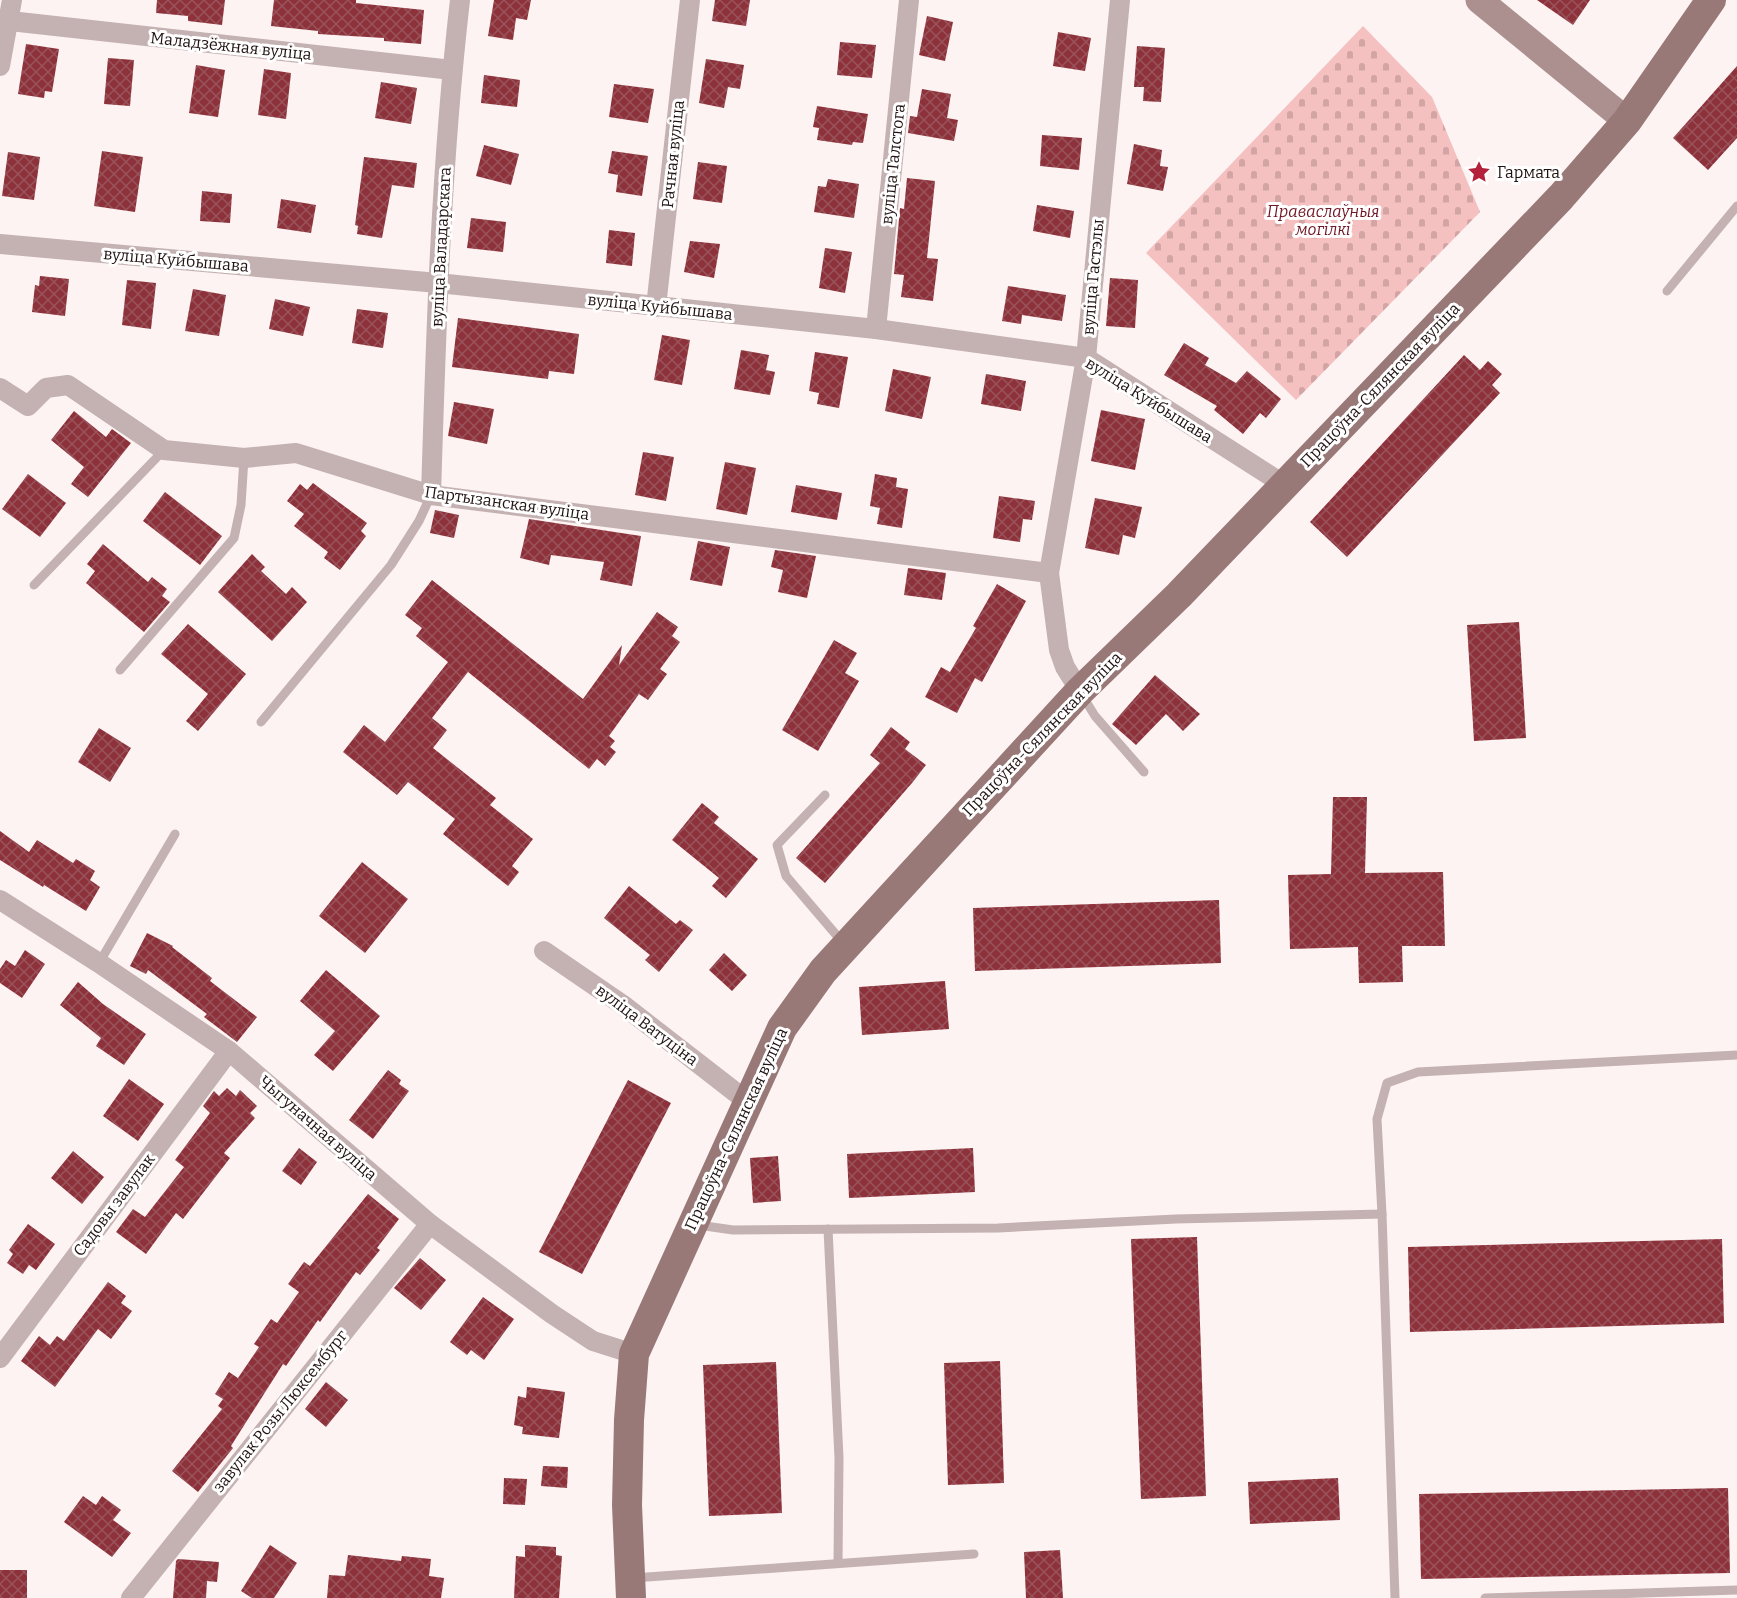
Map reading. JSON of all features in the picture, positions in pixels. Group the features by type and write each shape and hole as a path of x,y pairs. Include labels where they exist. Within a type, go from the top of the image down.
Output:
{"main road":[{"path":"1479,0 1628,121"},
{"name":"Працоўна-Сялянская вуліца","path":"631,1588 627,1505 629,1420 634,1354 782,1028 823,971 845,946 1080,691 1179,595 1283,484 1561,197 1628,121 1711,0"}],"street":[{"path":"0,66 12,0"},
{"name":"вуліца Валадарскага","path":"431,495 438,283 452,70 460,0"},
{"name":"Рачная вуліца","path":"656,307 690,0"},
{"name":"вуліца Талстога","path":"876,329 909,0"},
{"name":"вуліца Гастэлы","path":"1080,691 1065,667 1059,650 1049,573 1086,358 1120,0"},
{"name":"Маладзёжная вуліца","path":"10,21 452,70"},
{"name":"вуліца Куйбышава","path":"0,244 438,283 876,329 1086,358 1283,484"},
{"name":"Партызанская вуліца","path":"0,388 28,406 46,388 68,385 164,450 244,458 296,453 431,495 1049,573"},
{"name":"Чыгуначная вуліца","path":"0,900 99,963 229,1051 430,1224 552,1314 594,1341 634,1354"},
{"name":"вуліца Ватуціна","path":"544,951 623,1005 747,1102"},
{"name":"Садовы завулак","path":"0,1358 229,1051"},
{"name":"завулак Розы Люксембург","path":"131,1598 430,1224"}],"lane":[{"path":"1667,291 1737,206"},
{"path":"34,585 164,450"},
{"path":"120,670 234,538 241,505 244,458"},
{"path":"261,722 391,565 419,521 431,495"},
{"path":"1080,691 1095,716 1144,772"},
{"path":"825,795 777,845 786,876 845,946"},
{"path":"99,963 175,834"},
{"path":"1395,1598 1377,1119 1387,1083 1418,1072 1737,1055"},
{"path":"692,1225 733,1230 998,1228 1176,1219 1382,1214"},
{"path":"828,1229 839,1458 838,1563"},
{"path":"631,1588 838,1563 974,1554"},
{"path":"1485,1598 1737,1590"}],"green space":[{"name":"Праваслаўныя могілкі","path":"1363,26 1432,97 1480,212 1296,400 1146,253"}],"building":[{"path":"157,0 225,0 222,25 188,21 188,16 156,13"},
{"path":"274,0 356,0 356,3 424,10 421,44 384,41 384,38 318,34 318,31 271,26"},
{"path":"494,0 531,0 527,20 516,18 513,40 488,36"},
{"path":"715,0 750,0 746,26 712,21"},
{"path":"1537,0 1590,0 1573,25"},
{"path":"927,16 953,22 945,61 919,55"},
{"path":"1058,32 1091,38 1085,71 1053,66"},
{"path":"840,42 876,45 872,78 837,75"},
{"path":"26,44 59,49 52,92 45,91 44,98 18,94"},
{"path":"1137,46 1165,48 1161,102 1143,101 1144,87 1134,87"},
{"path":"108,58 134,60 130,106 104,104"},
{"path":"706,59 744,65 740,89 728,87 724,108 699,103"},
{"path":"196,65 225,70 218,117 189,113"},
{"path":"1737,66 1737,138 1708,170 1673,138"},
{"path":"264,69 291,73 286,119 258,115"},
{"path":"484,75 520,80 517,107 481,103"},
{"path":"381,82 417,88 411,124 375,118"},
{"path":"614,84 654,89 648,123 609,117"},
{"path":"922,89 951,94 947,118 958,120 954,141 908,133 910,116 917,117"},
{"path":"817,106 868,114 863,143 853,142 852,145 817,140 819,128 813,127"},
{"path":"1042,135 1082,138 1079,170 1040,166"},
{"path":"1134,144 1162,150 1160,166 1168,167 1163,191 1127,184"},
{"path":"484,145 519,154 511,185 476,176"},
{"path":"102,151 143,157 135,212 94,206"},
{"path":"612,151 648,156 642,196 616,192 618,175 608,173"},
{"path":"8,152 40,157 34,200 2,196"},
{"path":"364,157 417,163 414,188 392,185 382,238 357,234 358,226 355,225"},
{"path":"698,162 727,166 722,203 693,199"},
{"path":"907,178 935,181 927,258 938,259 933,301 901,297 904,275 894,274 900,208 904,209"},
{"path":"828,179 859,184 854,218 814,212 818,186 826,187"},
{"path":"202,191 232,194 230,223 200,221"},
{"path":"281,199 316,205 311,233 277,228"},
{"path":"1037,205 1074,211 1070,238 1033,231"},
{"path":"471,218 506,222 503,252 467,248"},
{"path":"609,230 635,233 632,266 606,263"},
{"path":"690,241 720,244 714,278 684,272"},
{"path":"825,248 852,252 845,293 819,288"},
{"path":"40,276 69,279 65,316 32,312 35,285 39,286"},
{"path":"1110,278 1138,280 1135,328 1106,326"},
{"path":"127,280 156,283 151,329 122,325"},
{"path":"1008,286 1066,295 1062,321 1022,315 1021,324 1002,321"},
{"path":"193,289 226,295 219,336 185,331"},
{"path":"275,299 310,307 303,336 269,329"},
{"path":"357,309 388,313 383,348 352,343"},
{"path":"458,318 579,334 574,374 549,371 548,379 452,367"},
{"path":"662,335 690,340 682,385 654,380"},
{"path":"1184,343 1209,358 1205,365 1236,383 1247,371 1281,399 1266,418 1260,413 1243,434 1214,410 1217,406 1164,375"},
{"path":"741,350 769,355 766,370 775,372 770,395 734,389"},
{"path":"815,352 848,357 839,408 817,404 819,393 809,391"},
{"path":"1464,355 1480,370 1488,361 1502,374 1492,385 1500,393 1347,557 1310,522"},
{"path":"893,369 931,377 922,419 885,411"},
{"path":"986,374 1026,381 1021,411 981,404"},
{"path":"454,402 494,409 487,444 448,436"},
{"path":"1101,410 1145,419 1135,470 1091,461"},
{"path":"74,411 106,437 112,429 131,443 88,497 71,484 84,467 51,440"},
{"path":"643,452 674,457 666,501 635,495"},
{"path":"725,462 756,468 747,515 716,509"},
{"path":"28,474 66,503 40,537 2,509"},
{"path":"875,474 897,478 896,487 908,489 902,528 877,524 880,508 870,506"},
{"path":"313,483 367,523 361,531 366,536 340,570 324,558 328,552 294,526 304,514 287,501 300,484 307,490"},
{"path":"796,485 842,493 837,520 791,512"},
{"path":"165,492 222,536 200,565 143,521"},
{"path":"999,496 1035,501 1032,520 1023,519 1020,542 993,538"},
{"path":"1095,498 1142,507 1135,538 1123,535 1119,555 1085,548"},
{"path":"435,510 459,515 454,538 430,533"},
{"path":"529,519 641,536 632,586 600,580 604,562 551,555 549,565 520,558"},
{"path":"698,541 730,547 722,586 690,580"},
{"path":"103,544 148,582 152,577 167,589 162,596 170,602 144,632 86,583 95,571 87,564"},
{"path":"775,550 816,556 807,598 778,592 783,570 771,567"},
{"path":"252,554 265,567 261,571 286,594 292,587 307,602 272,641 218,592"},
{"path":"908,568 946,573 942,600 904,595"},
{"path":"432,580 583,699 622,645 619,665 657,612 678,627 672,636 680,642 660,669 667,674 648,700 639,694 609,736 615,741 610,747 616,752 605,766 597,759 589,769 468,672 432,718 447,730 433,748 496,798 490,805 533,839 512,866 519,872 508,886 443,834 455,819 408,782 397,795 343,752 364,725 385,742 448,662 416,636 422,628 405,615"},
{"path":"997,584 1026,601 982,682 975,678 957,713 925,697 941,667 950,672 976,628 973,626"},
{"path":"1519,622 1526,738 1474,741 1467,625"},
{"path":"188,624 246,674 198,731 186,721 208,694 161,654"},
{"path":"834,640 857,653 845,673 859,681 818,751 782,730"},
{"path":"1155,675 1200,714 1183,731 1166,714 1136,745 1112,724"},
{"path":"891,727 910,742 905,749 926,765 825,883 796,858 880,763 870,755"},
{"path":"99,728 131,748 110,782 78,762"},
{"path":"1333,797 1367,797 1365,873 1443,872 1445,946 1402,946 1403,982 1359,983 1358,947 1290,949 1288,875 1331,874"},
{"path":"702,803 719,817 714,823 758,859 726,898 712,886 719,878 672,840"},
{"path":"0,831 29,852 37,840 73,863 76,859 95,871 90,880 100,887 86,911 0,860"},
{"path":"362,862 408,899 365,953 319,916"},
{"path":"629,886 676,924 680,920 693,930 659,972 645,960 650,955 604,918"},
{"path":"1219,900 1221,963 975,971 973,908"},
{"path":"147,933 173,946 212,978 210,981 257,1017 237,1042 204,1017 207,1014 148,970 146,974 130,966"},
{"path":"25,950 45,964 22,998 0,983 0,969 6,960 15,966"},
{"path":"724,953 747,975 732,991 709,970"},
{"path":"326,970 380,1016 333,1071 314,1055 335,1031 300,1001"},
{"path":"945,981 949,1029 862,1035 859,987"},
{"path":"78,982 103,1004 146,1034 124,1065 96,1046 101,1038 60,1005"},
{"path":"388,1070 401,1080 399,1084 409,1091 373,1139 349,1120"},
{"path":"129,1079 164,1104 138,1141 103,1116"},
{"path":"628,1080 671,1103 582,1274 539,1252"},
{"path":"227,1088 236,1096 240,1090 257,1106 250,1113 255,1118 224,1153 230,1158 183,1219 176,1213 146,1254 116,1232 133,1209 145,1217 184,1167 175,1160 210,1113 203,1106 214,1091 219,1096"},
{"path":"299,1148 317,1162 301,1185 282,1171"},
{"path":"973,1148 975,1192 849,1198 847,1154"},
{"path":"73,1151 104,1177 82,1204 51,1178"},
{"path":"778,1156 781,1201 753,1203 750,1158"},
{"path":"368,1194 399,1219 377,1248 380,1250 360,1275 356,1272 320,1322 318,1320 286,1366 283,1364 231,1446 233,1448 198,1492 172,1471 222,1409 218,1406 223,1399 215,1394 229,1372 238,1378 259,1347 254,1344 271,1319 277,1323 299,1292 288,1284 304,1262 310,1266"},
{"path":"28,1224 55,1244 36,1270 29,1265 23,1274 7,1263 13,1254 9,1250"},
{"path":"1197,1237 1206,1496 1141,1499 1131,1239"},
{"path":"1722,1239 1724,1323 1410,1332 1408,1247"},
{"path":"420,1258 446,1280 421,1310 394,1288"},
{"path":"108,1282 126,1296 121,1303 132,1311 111,1339 98,1329 55,1387 21,1361 39,1336 50,1345 57,1336 64,1341"},
{"path":"483,1297 514,1319 484,1360 471,1350 467,1355 450,1342"},
{"path":"1000,1361 1004,1483 948,1485 944,1363"},
{"path":"776,1362 782,1513 709,1516 703,1365"},
{"path":"326,1382 348,1400 326,1427 305,1409"},
{"path":"527,1387 565,1392 559,1438 522,1434 523,1427 514,1425 518,1396 526,1398"},
{"path":"543,1466 568,1467 567,1488 541,1486"},
{"path":"504,1478 527,1479 525,1505 503,1504"},
{"path":"1338,1478 1340,1520 1250,1524 1248,1482"},
{"path":"1728,1488 1730,1573 1421,1579 1419,1494"},
{"path":"83,1496 96,1505 102,1496 121,1510 113,1520 131,1533 112,1557 64,1522"},
{"path":"270,1545 297,1563 274,1598 252,1598 241,1591"},
{"path":"525,1545 556,1547 556,1555 562,1556 559,1598 514,1598 516,1556 525,1557"},
{"path":"1060,1550 1063,1598 1026,1598 1024,1552"},
{"path":"348,1555 401,1561 402,1556 431,1559 429,1576 444,1578 441,1598 327,1598 329,1575 345,1576"},
{"path":"178,1559 219,1562 217,1582 207,1581 206,1598 173,1598"},
{"path":"0,1570 27,1570 27,1598 0,1598"}],"place":[{"name":"Гармата","path":"1479,172"}]}
